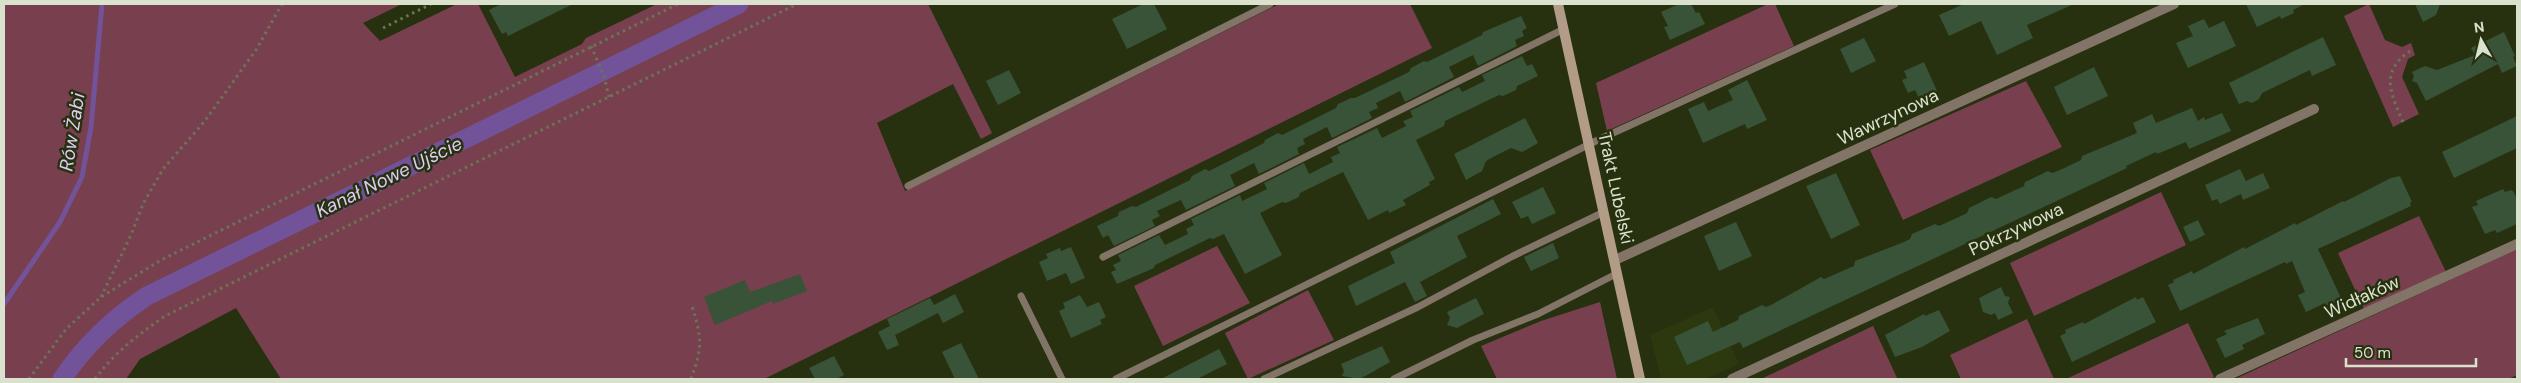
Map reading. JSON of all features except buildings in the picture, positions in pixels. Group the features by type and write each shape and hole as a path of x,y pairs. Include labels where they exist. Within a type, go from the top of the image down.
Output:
{"street":[{"name":"Trakt Lubelski","path":"1558,4 1640,379"},
{"name":"Wawrzynowa","path":"1614,260 2174,4"},
{"name":"Pokrzywowa","path":"1732,379 2314,109"},
{"name":"Widłaków","path":"2220,379 2517,244"}],"lane":[{"path":"908,186 1270,4"},
{"path":"1116,379 1590,144 1895,4"},
{"path":"1103,256 1564,29"},
{"path":"1264,379 1418,307 1514,256 1604,212"},
{"path":"1394,379 1473,340 1538,314 1618,274"},
{"path":"1021,296 1062,379"}],"path":[{"path":"101,297 131,235 142,204 163,169 204,122 256,50 282,4"},
{"path":"384,28 431,4"},
{"path":"29,379 66,329 101,297 161,260 678,4"},
{"path":"95,379 110,358 128,342 165,316 798,4"},
{"path":"591,46 604,76 609,97"},
{"path":"2403,122 2396,105 2390,75 2398,58 2413,49"},
{"path":"691,379 700,356 701,343 692,306"}],"shaded area":[{"path":"4,4 402,4 363,23 380,41 457,4 478,4 515,77 582,44 586,38 657,4 928,4 992,133 981,139 953,84 877,123 905,191 1279,4 1410,4 1432,48 764,379 281,379 236,308 140,359 126,379 4,379"},
{"path":"1768,4 1775,4 1794,46 1607,131 1596,83"},
{"path":"2369,4 2385,40 2402,47 2411,43 2415,55 2408,59 2402,77 2419,114 2393,127 2344,16"},
{"path":"2026,81 2062,147 1903,220 1870,150"},
{"path":"2161,192 2186,245 2034,316 2010,263"},
{"path":"2419,216 2446,272 2364,309 2338,253"},
{"path":"1217,246 1250,303 1163,346 1134,286"},
{"path":"2517,249 2517,375 2508,379 2235,379"},
{"path":"1308,290 1334,340 1248,379 1225,333"},
{"path":"1600,302 1617,379 1497,379 1481,346 1541,321"},
{"path":"1713,307 1739,364 1706,379 1661,379 1650,335"},
{"path":"2027,319 2054,379 1961,379 1950,355"},
{"path":"2188,323 2214,377 2210,379 2066,379"},
{"path":"1873,326 1897,378 1761,379"}],"waterway":[{"name":"Rów Żabi","path":"4,304 60,222 82,177 91,127 102,4"},
{"name":"Kanał Nowe Ujście","path":"62,379 100,333 147,296 739,4"}]}
